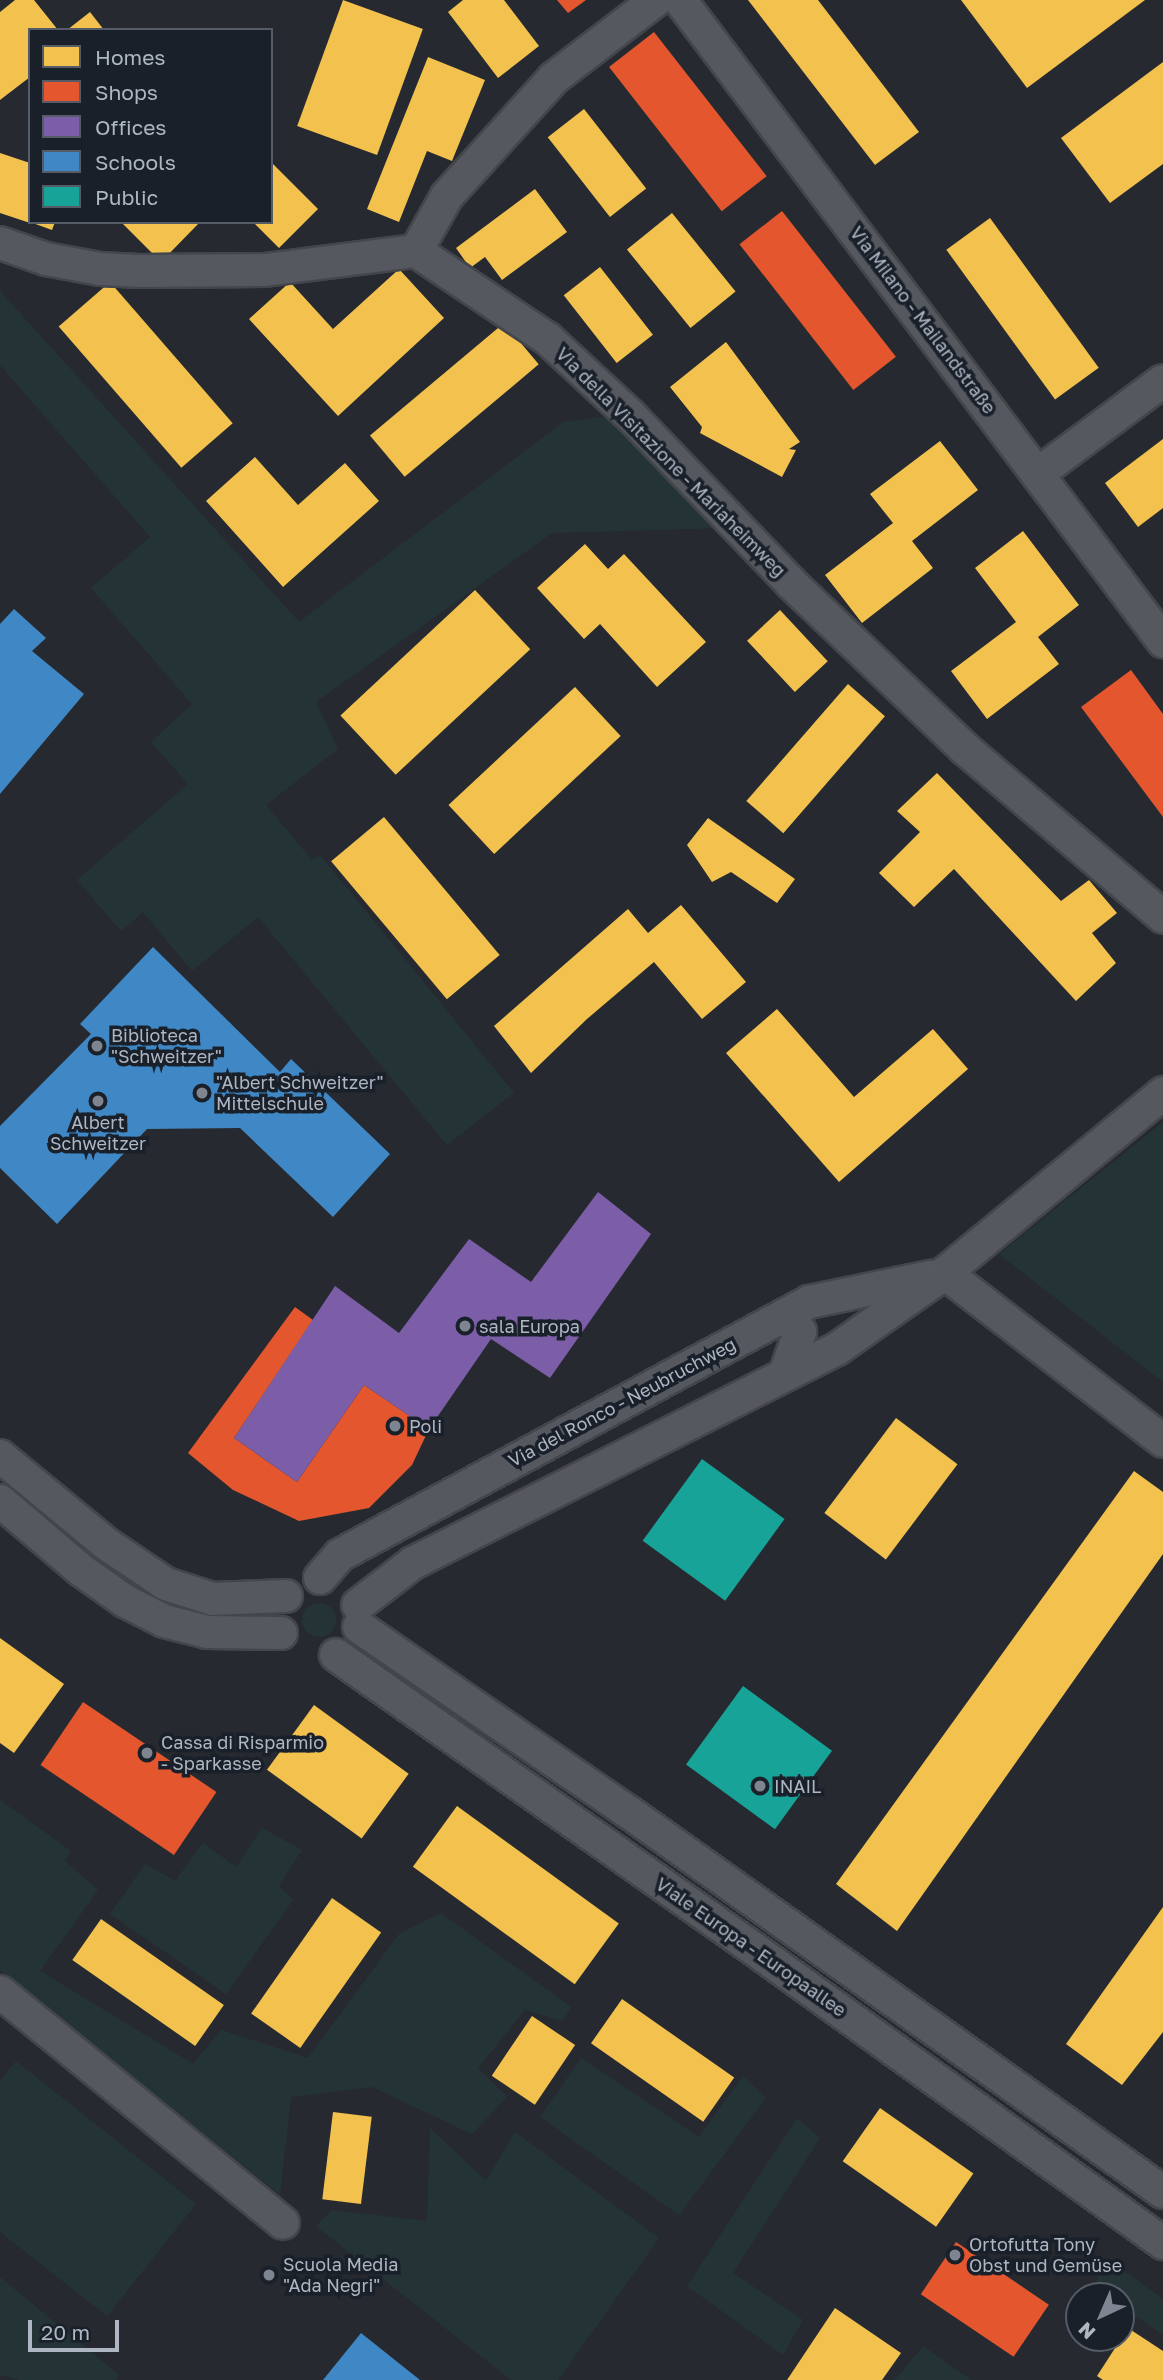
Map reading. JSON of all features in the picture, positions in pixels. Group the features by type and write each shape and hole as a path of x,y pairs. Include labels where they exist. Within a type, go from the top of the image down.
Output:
{"street":[{"path":"0,243 46,259 100,269 139,271 265,270 415,251 447,196 554,78 656,0"},
{"name":"Via Milano - Mailandstraße","path":"680,0 1163,641"},
{"name":"Via della Visitazione - Mariaheimweg","path":"415,251 548,339 631,416 792,583 964,748 1163,917"},
{"path":"1039,473 1163,381"},
{"name":"Via del Ronco - Neubruchweg","path":"358,1616 413,1563 837,1349 945,1273 1163,1093"},
{"path":"945,1273 1163,1441"},
{"name":"Via del Ronco - Neubruchweg","path":"320,1578 340,1555 799,1307 945,1273"},
{"path":"785,1374 800,1332 799,1307 862,1331"},
{"path":"0,1456 105,1543 166,1584 214,1599 286,1596"},
{"path":"0,1501 80,1570 125,1601 164,1621 207,1632 281,1633"},
{"path":"358,1616 349,1644 336,1655 314,1659 294,1650 281,1633 279,1614 286,1596 302,1583 320,1578 343,1586 358,1616 1163,2192"},
{"name":"Viale Europa - Europaallee","path":"336,1655 754,1949 1163,2243"},
{"path":"0,1992 283,2223"}],"shaded area":[{"path":"0,291 299,622 563,422 616,415 723,528 552,533 316,702 338,749 266,805 312,860 320,855 514,1093 447,1145 258,917 192,971 143,912 121,931 77,880 188,784 151,742 192,704 91,588 150,537 0,365"},
{"path":"1163,1122 1163,1382 999,1254"},
{"path":"319,1603 331,1608 336,1620 331,1632 319,1637 307,1632 302,1620 307,1608"},
{"path":"0,1800 71,1851 65,1861 98,1890 40,1971 193,2064 221,2030 308,2058 399,1934 441,1913 571,2007 563,2021 525,2010 478,2068 507,2097 472,2134 372,2087 291,2097 280,2195 0,1970"},
{"path":"262,1828 302,1850 279,1886 293,1900 226,1994 110,1914 145,1864 175,1881 203,1843 236,1867"},
{"path":"581,2058 699,2137 743,2076 766,2098 679,2215 540,2117"},
{"path":"16,2061 196,2204 107,2316 0,2232 0,2081"},
{"path":"797,2118 820,2138 733,2273 803,2320 783,2355 687,2286"},
{"path":"430,2128 486,2181 515,2132 659,2238 558,2380 511,2380 316,2226 332,2210 427,2221"},
{"path":"1109,2260 1163,2299 1163,2335 1135,2316 1135,2282 1095,2282"},
{"path":"0,2277 119,2375 115,2380 20,2380 0,2375"},
{"path":"923,2346 971,2380 895,2380"}],"building: Homes":[{"path":"15,0 34,0 56,28 28,28 28,79 0,100 0,12"},
{"path":"343,0 423,29 377,155 297,126"},
{"path":"463,0 504,0 539,46 498,78 448,12"},
{"path":"748,0 818,0 919,132 875,165"},
{"path":"961,0 1145,0 1027,88"},
{"path":"90,12 102,28 70,28"},
{"path":"428,57 485,80 452,161 427,151 399,222 367,209"},
{"path":"1163,62 1163,164 1110,203 1061,138"},
{"path":"584,109 646,189 610,217 548,137"},
{"path":"0,153 28,162 28,222 0,213"},
{"path":"273,164 318,209 279,248 255,224 273,224"},
{"path":"535,189 567,232 502,280 485,257 470,268 456,248"},
{"path":"672,213 736,291 690,328 627,250"},
{"path":"990,218 1099,368 1055,399 946,250"},
{"path":"36,224 54,224 52,230"},
{"path":"123,224 198,224 161,262"},
{"path":"600,267 653,335 617,363 564,295"},
{"path":"399,269 444,318 338,416 249,319 290,282 333,329"},
{"path":"110,282 233,423 181,468 59,327"},
{"path":"504,323 539,364 405,477 370,435"},
{"path":"726,342 800,442 789,449 796,450 782,477 700,433 702,427 670,387"},
{"path":"1163,439 1163,508 1138,527 1105,483"},
{"path":"940,441 978,490 912,541 933,568 862,623 825,575 893,523 870,494"},
{"path":"255,457 298,505 345,463 379,501 283,587 206,501"},
{"path":"1023,531 1079,605 1038,637 1059,664 987,719 951,671 1016,622 975,568"},
{"path":"585,544 608,569 624,554 706,642 657,687 600,624 584,639 537,588"},
{"path":"475,590 530,649 396,775 340,715"},
{"path":"780,610 828,661 795,692 747,641"},
{"path":"848,684 885,716 783,833 746,801"},
{"path":"575,687 621,736 494,854 448,805"},
{"path":"937,773 1061,901 1089,880 1117,913 1092,933 1116,963 1076,1001 954,869 914,907 879,873 920,832 897,811"},
{"path":"384,817 500,955 447,999 331,861"},
{"path":"708,818 795,879 777,903 731,872 712,882 687,845"},
{"path":"681,905 746,982 702,1019 654,962 587,1019 531,1073 494,1026 628,909 648,933"},
{"path":"777,1009 854,1097 933,1029 968,1069 839,1182 726,1053"},
{"path":"896,1418 957,1464 886,1559 824,1513"},
{"path":"1134,1471 1163,1492 1163,1554 897,1931 836,1884"},
{"path":"0,1638 64,1684 14,1753 0,1743"},
{"path":"314,1705 409,1774 362,1838 267,1770"},
{"path":"457,1806 619,1924 575,1984 413,1867"},
{"path":"332,1898 381,1932 300,2048 251,2014"},
{"path":"1163,1907 1163,2032 1122,2085 1066,2044"},
{"path":"101,1919 224,2005 195,2046 72,1960"},
{"path":"622,1999 734,2078 703,2122 591,2043"},
{"path":"532,2016 575,2045 535,2105 492,2076"},
{"path":"880,2108 973,2173 936,2227 843,2161"},
{"path":"333,2112 372,2117 361,2204 322,2199"},
{"path":"835,2308 901,2353 882,2380 787,2380"},
{"path":"1135,2333 1163,2351 1163,2380 1103,2380 1097,2376 1112,2352 1135,2352"}],"building: Shops":[{"path":"557,0 586,0 568,13"},
{"path":"654,32 767,176 722,211 609,67"},
{"path":"782,211 896,357 853,390 739,244"},
{"path":"1131,670 1163,714 1163,817 1081,707"},
{"path":"295,1307 313,1320 234,1438 297,1482 364,1385 429,1429 412,1465 369,1508 299,1521 233,1490 188,1453"},
{"path":"83,1702 216,1792 174,1855 41,1765"},
{"path":"956,2242 1049,2305 1014,2357 921,2294"}],"building: Offices":[{"path":"598,1192 651,1234 550,1378 491,1339 429,1429 364,1385 297,1482 234,1438 335,1286 399,1333 469,1239 531,1282"}],"building: Schools":[{"path":"14,609 46,638 32,651 84,694 0,794 0,624"},
{"path":"153,947 280,1072 291,1059 390,1154 333,1217 240,1128 147,1129 57,1224 0,1168 0,1126 91,1034 80,1024"},
{"path":"361,2333 420,2380 323,2380"}],"building: Public":[{"path":"702,1459 785,1519 725,1601 643,1541"},
{"path":"743,1686 832,1751 775,1829 686,1764"}],"place":[{"name":"Biblioteca \"Schweitzer\"","path":"97,1046"},
{"name":"\"Albert Schweitzer\" Mittelschule","path":"202,1093"},
{"name":"Albert Schweitzer","path":"98,1101"},
{"name":"sala Europa","path":"465,1326"},
{"name":"Poli","path":"395,1426"},
{"name":"Cassa di Risparmio - Sparkasse","path":"147,1753"},
{"name":"INAIL","path":"760,1786"},
{"name":"Ortofutta Tony Obst und Gemüse","path":"955,2255"},
{"name":"Scuola Media \"Ada Negri\"","path":"269,2275"}]}
